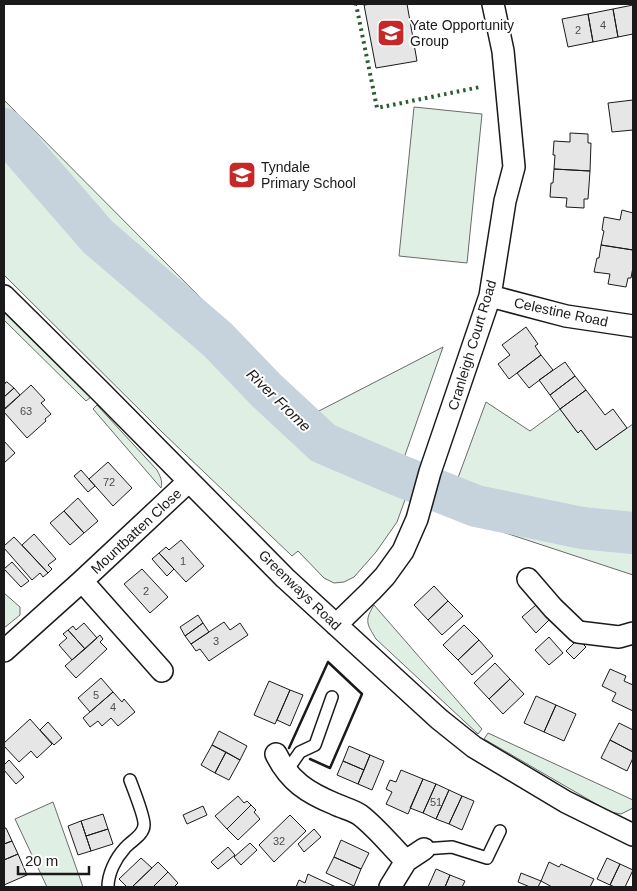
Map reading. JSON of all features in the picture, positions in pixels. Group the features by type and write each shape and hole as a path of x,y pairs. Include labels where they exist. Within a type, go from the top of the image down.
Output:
{"street":[{"name":"Cranleigh Court Road","path":"336,625 385,576 403,551 417,519 430,472 490,296 506,201 514,167 504,50 493,4"},
{"name":"Greenways Road","path":"4,296 285,578 438,719 474,747 566,802 633,835"},
{"name":"Celestine Road","path":"490,296 566,316 633,326"},
{"name":"Mountbatten Close","path":"4,651 189,481"},
{"path":"528,578 553,608 578,632 619,637 633,633"},
{"name":"Mountbatten Close","path":"82,581 162,671"},
{"path":"284,774 318,797 358,814 375,828 406,861"},
{"path":"390,887 406,861 424,849"}],"lane":[{"path":"284,774 300,752 315,745 332,697"},
{"path":"108,887 108,878 115,862 143,831 145,823 130,780"},
{"path":"424,849 452,847 487,858 500,831"}],"green space":[{"path":"4,100 315,413 443,347 392,492 406,497 397,522 376,552 354,577 344,582 334,583 324,578 298,551 292,556 162,432 4,275"},
{"path":"414,107 482,114 467,263 399,256"},
{"path":"4,310 91,397 86,401 4,320"},
{"path":"486,402 530,431 560,409 577,432 581,430 596,450 633,424 633,528 610,529 633,534 633,575 445,513"},
{"path":"97,405 157,470 162,485 161,488 93,409"},
{"path":"4,593 20,607 20,615 4,628"},
{"path":"374,605 482,729 478,734 376,639 370,630 368,622"},
{"path":"488,733 633,800 633,808 621,814 610,812 484,739"},
{"path":"53,802 83,887 47,887 15,819"}],"building":[{"name":"Yate Opportunity Group","path":"407,4 417,61 376,68 364,5"},
{"path":"633,5 633,34 618,37 613,9"},
{"path":"613,9 618,37 593,42 588,14"},
{"path":"588,14 593,42 568,47 562,19"},
{"path":"633,100 633,130 612,132 608,103"},
{"path":"570,133 588,134 588,143 591,143 590,171 554,169 554,141 570,142"},
{"path":"554,169 590,171 588,199 584,199 584,208 566,207 567,198 550,197"},
{"path":"622,210 633,213 633,250 601,245 604,217 620,220"},
{"path":"601,245 633,250 631,278 628,278 626,287 608,284 610,274 594,272"},
{"path":"526,327 538,344 535,346 541,355 509,379 498,364 510,355 502,345"},
{"path":"541,355 553,370 529,388 517,373"},
{"path":"565,362 575,376 550,395 539,380"},
{"path":"575,376 586,390 560,409 550,395"},
{"path":"6,382 14,388 4,397 4,385"},
{"path":"31,385 45,400 41,403 51,414 27,438 4,410"},
{"path":"14,388 20,395 4,409 4,397"},
{"path":"586,390 605,415 613,409 627,428 596,450 581,430 578,433 560,409"},
{"path":"4,441 15,453 4,463"},
{"path":"108,462 132,488 113,506 89,479"},
{"path":"81,470 95,486 88,492 74,476"},
{"path":"78,498 98,521 84,533 64,511"},
{"path":"64,511 84,533 70,545 50,523"},
{"path":"34,534 56,559 48,565 52,569 48,573 22,545"},
{"path":"14,537 48,573 43,577 40,573 32,580 4,548"},
{"path":"181,540 204,566 186,582 159,553 166,547 169,550"},
{"path":"159,553 174,569 167,576 152,559"},
{"path":"12,562 29,581 21,587 4,569"},
{"path":"142,569 168,597 150,613 124,584"},
{"path":"434,586 448,601 428,620 414,605"},
{"path":"448,601 463,616 442,635 428,620"},
{"path":"536,605 549,620 536,633 522,617"},
{"path":"198,615 203,623 185,636 180,627"},
{"path":"224,622 230,630 240,623 248,635 209,661 200,649 196,651 191,644"},
{"path":"84,623 97,638 85,649 68,630 73,626 76,630"},
{"path":"203,623 209,632 191,644 185,636"},
{"path":"464,625 479,640 458,660 443,645"},
{"path":"68,630 85,649 72,660 59,645 67,638 63,634"},
{"path":"100,635 103,639 100,642 107,649 76,678 65,666"},
{"path":"549,637 563,653 549,665 535,650"},
{"path":"578,639 586,647 574,659 566,651"},
{"path":"479,640 493,656 472,675 458,660"},
{"path":"495,663 510,679 489,699 474,683"},
{"path":"610,669 626,676 624,681 633,685 633,711 612,701 616,693 602,686"},
{"path":"101,678 113,692 90,712 78,698"},
{"path":"510,679 524,694 503,714 489,699"},
{"path":"269,681 290,690 275,724 254,715"},
{"path":"290,690 303,695 290,726 277,720"},
{"path":"113,692 122,702 124,699 135,712 118,726 111,718 102,726 98,721 90,727 83,718"},
{"path":"536,696 556,705 544,732 524,723"},
{"path":"556,705 576,714 564,741 544,732"},
{"path":"30,719 52,744 37,758 31,751 19,762 4,746 4,743"},
{"path":"48,722 62,738 54,745 40,730"},
{"path":"619,723 633,730 633,752 610,740"},
{"path":"219,731 247,746 240,760 212,745"},
{"path":"610,740 633,752 633,758 627,771 601,758"},
{"path":"212,745 226,752 215,773 201,765"},
{"path":"349,746 370,755 364,770 343,761"},
{"path":"226,752 240,760 229,780 215,773"},
{"path":"370,755 384,761 372,790 358,784"},
{"path":"9,760 24,777 16,784 4,770 4,765"},
{"path":"343,761 364,770 358,784 337,775"},
{"path":"401,770 423,779 408,814 386,804 392,792 386,789 390,780 396,782"},
{"path":"423,779 436,784 423,813 410,808"},
{"path":"436,784 449,790 436,819 423,813"},
{"path":"449,790 462,796 449,824 436,819"},
{"path":"238,796 244,803 247,801 251,805 227,829 215,816"},
{"path":"462,796 474,801 462,830 449,824"},
{"path":"251,805 256,810 254,812 260,819 238,840 227,829"},
{"path":"203,806 207,815 187,824 183,815"},
{"path":"103,814 108,829 86,836 81,821"},
{"path":"290,815 306,831 274,862 259,845"},
{"path":"81,821 91,851 78,855 68,826"},
{"path":"4,828 6,828 12,841 4,844"},
{"path":"108,829 113,844 91,851 86,836"},
{"path":"314,829 321,837 304,852 298,844"},
{"path":"341,840 369,853 361,869 334,857"},
{"path":"12,841 18,854 4,860 4,844"},
{"path":"250,843 257,850 241,865 234,857"},
{"path":"228,847 235,855 218,869 211,862"},
{"path":"18,854 27,875 4,885 4,860"},
{"path":"334,857 361,869 354,886 326,873"},
{"path":"141,858 152,868 132,887 127,887 119,879"},
{"path":"607,858 620,864 610,885 597,879"},
{"path":"158,862 168,872 153,887 132,887"},
{"path":"549,862 559,867 561,864 594,879 590,887 552,887 541,881"},
{"path":"620,864 633,870 625,887 615,887 610,885"},
{"path":"436,869 450,875 445,887 428,887"},
{"path":"168,872 178,883 174,887 153,887"},
{"path":"521,873 541,881 538,887 530,887 518,882"},
{"path":"308,874 336,887 296,887 299,880 305,883"},
{"path":"450,875 465,881 462,887 445,887"}],"waterway":[{"name":"River Frome","path":"4,129 98,237 217,339 267,391 323,443 476,506 582,528 633,533"}],"hedge":[{"path":"357,4 377,108 480,87"}],"wall":[{"path":"289,748 328,662 362,694 330,768 310,759"}],"place":[{"name":"Yate Opportunity Group","path":"391,33"},
{"name":"Tyndale Primary School","path":"242,175"}]}
